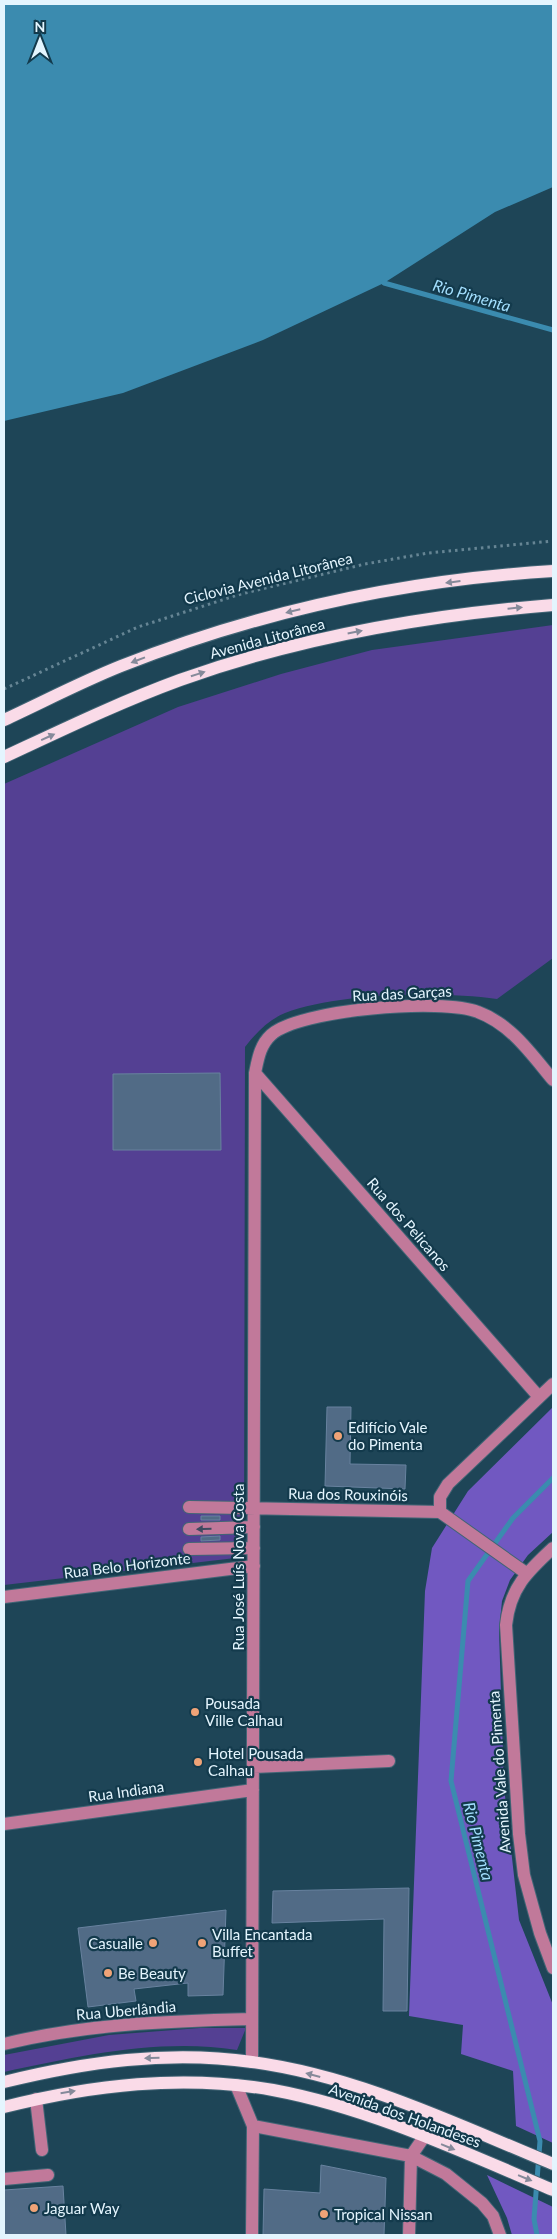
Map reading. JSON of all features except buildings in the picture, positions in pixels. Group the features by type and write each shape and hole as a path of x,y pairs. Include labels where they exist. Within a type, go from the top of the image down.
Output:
{"main road":[{"name":"Avenida Litorânea","path":"4,720 120,667 207,635 284,613 361,596 424,585 553,571"},
{"name":"Avenida Litorânea","path":"4,757 109,709 179,680 286,648 403,623 460,614 553,605"},
{"name":"Avenida dos Holandeses","path":"4,2082 68,2068 118,2060 206,2058 252,2062 302,2072 367,2090 553,2164"},
{"name":"Avenida dos Holandeses","path":"4,2107 89,2089 135,2084 184,2082 236,2085 313,2098 368,2115 552,2190"}],"street":[{"name":"Rua das Garças","path":"255,1073 261,1050 271,1035 289,1024 324,1014 364,1010 462,1007 493,1018 506,1028 553,1080"},
{"name":"Rua dos Pelicanos","path":"255,1073 539,1397"},
{"name":"Rua José Luís Nova Costa","path":"252,2062 255,1073"},
{"path":"526,1573 440,1512 440,1497 448,1484 553,1384"},
{"name":"Rua dos Rouxinóis","path":"189,1507 440,1512"},
{"path":"189,1529 254,1527"},
{"path":"189,1549 254,1548"},
{"name":"Avenida Vale do Pimenta","path":"553,1548 526,1573 511,1600 506,1625 519,1834 524,1875 531,1903 553,1968"},
{"name":"Rua Belo Horizonte","path":"4,1597 254,1566"},
{"path":"253,1767 389,1761"},
{"name":"Rua Indiana","path":"4,1824 253,1790"},
{"name":"Rua Uberlândia","path":"4,2044 70,2031 123,2025 252,2019"},
{"path":"236,2085 253,2126 252,2235"},
{"path":"36,2099 42,2150"},
{"path":"253,2126 411,2156 446,2174 482,2203 493,2216 500,2235"},
{"path":"409,2235 411,2156 424,2137"},
{"path":"4,2178 48,2175"}],"path":[{"name":"Ciclovia Avenida Litorânea","path":"4,689 138,627 241,594 356,566 428,553 553,541"}],"shaded area":[{"path":"553,625 553,958 497,999 447,995 390,995 333,1001 308,1006 273,1019 245,1047 244,1557 4,1585 4,784 178,707 281,674 372,650"},
{"path":"553,1407 553,1532 528,1555 510,1580 502,1601 499,1631 504,1787 519,1920 553,2005 553,2143 516,2126 513,2071 461,2054 463,2025 409,2016 425,1591 432,1548 468,1491"},
{"path":"200,2028 246,2028 237,2050 179,2046 149,2047 61,2060 4,2072 4,2055 109,2035"},
{"path":"487,2175 553,2207 553,2235 512,2235 507,2218"}],"water":[{"path":"4,4 553,4 553,187 495,212 384,283 263,340 123,393 4,421"}],"waterway":[{"name":"Rio Pimenta","path":"384,283 553,330"},
{"name":"Rio Pimenta","path":"537,2235 534,2219 540,2141 451,1781 468,1581 513,1518 553,1478"}],"place":[{"name":"Edifício Vale do Pimenta","path":"338,1436"},
{"name":"Pousada Ville Calhau","path":"195,1712"},
{"name":"Hotel Pousada Calhau","path":"198,1762"},
{"name":"Casualle","path":"153,1943"},
{"name":"Villa Encantada Buffet","path":"202,1943"},
{"name":"Be Beauty","path":"108,1973"},
{"name":"Jaguar Way","path":"34,2208"},
{"name":"Tropical Nissan","path":"324,2214"}]}
